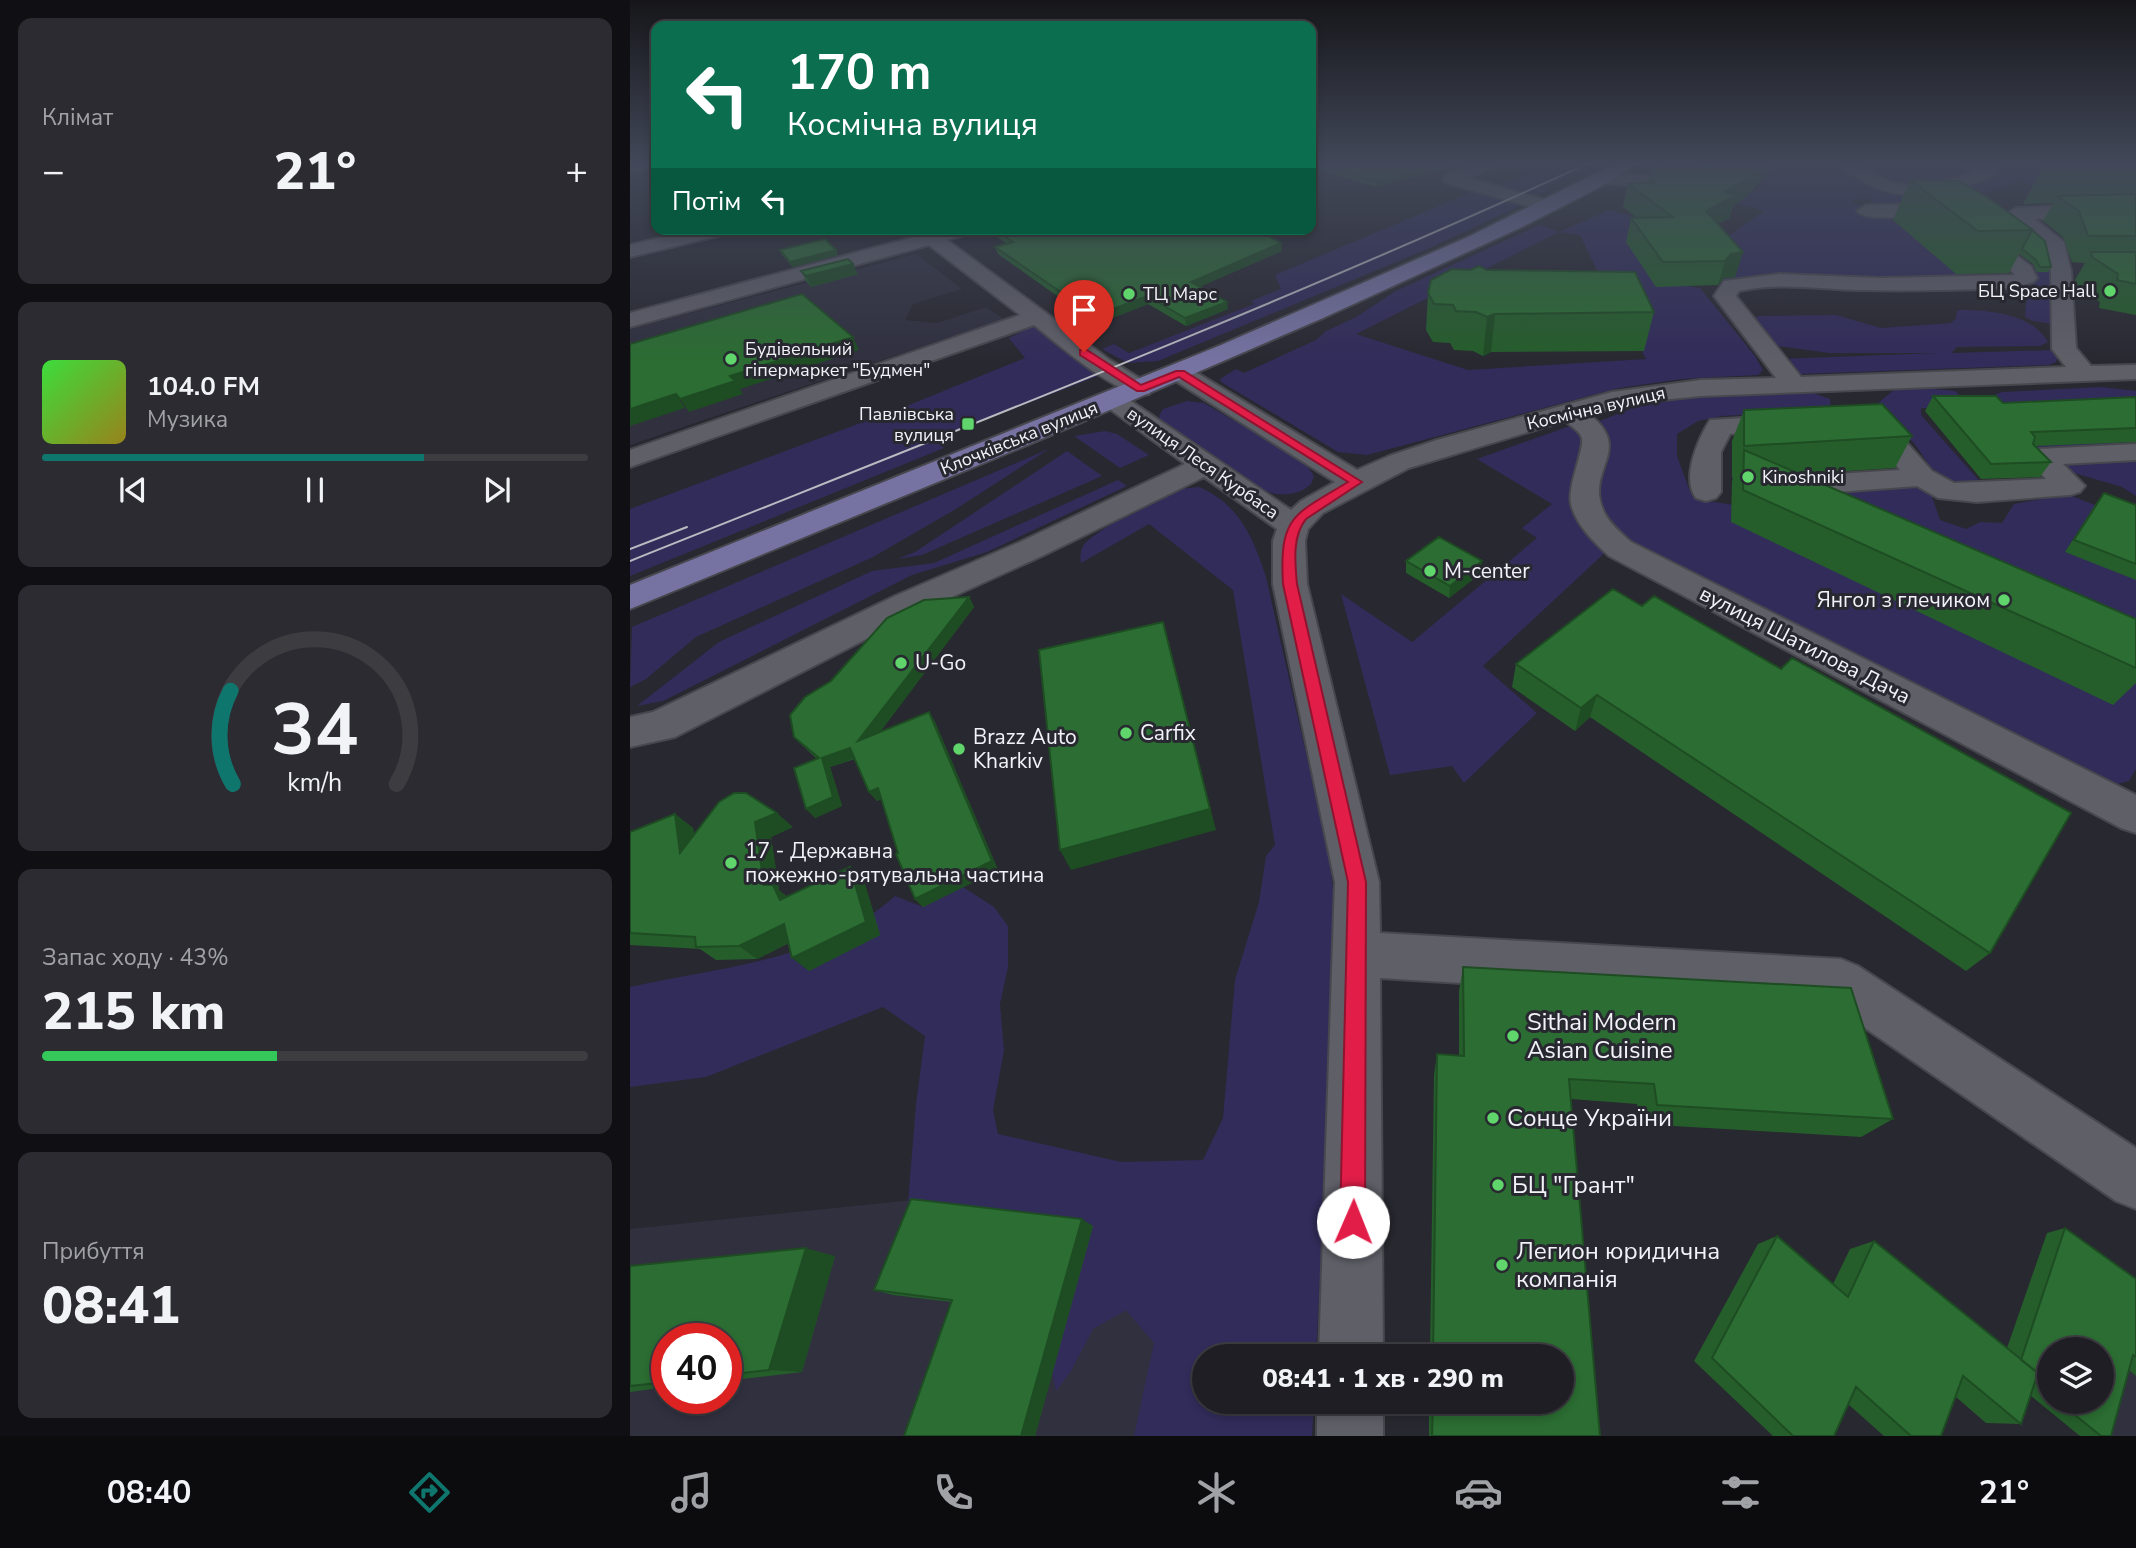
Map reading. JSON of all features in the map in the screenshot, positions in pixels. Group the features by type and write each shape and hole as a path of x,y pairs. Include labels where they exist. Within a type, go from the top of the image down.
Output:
{"main road":[{"name":"Клочківська вулиця","path":"630,598 1180,373 1501,229"}],"street":[{"path":"1793,383 1725,296 1732,286 1807,282 2014,282 2026,278 2024,270 1968,229"},
{"path":"2036,229 2054,242 2061,271 2064,349 2084,374"},
{"path":"630,250 696,235"},
{"path":"630,320 919,235"},
{"path":"929,235 1035,317 1101,365 1140,389"},
{"path":"2061,271 2086,271"},
{"path":"630,458 1035,317"},
{"path":"1180,373 1356,482"},
{"name":"Космічна вулиця","path":"1356,482 1399,462 1447,446 1569,411 1665,391 1793,383 2084,374 2130,377"},
{"path":"1843,382 1858,420 1922,477 1948,492 2070,486 2039,457 2136,452"},
{"name":"вулиця Леся Курбаса","path":"1112,400 1293,526"},
{"name":"вулиця Шатилова Дача","path":"1569,411 1593,432 1597,443 1584,486 1587,511 1598,528 1620,548 2133,807"},
{"path":"1706,492 1707,452 1720,426 1817,421"},
{"path":"630,732 661,726 907,604 1031,549 1205,465"},
{"path":"1875,533 1827,512 1820,484 1922,477"},
{"name":"вулиця Леся Курбаса","path":"1351,1344 1357,882 1290,584 1289,541 1293,526 1312,508 1356,482"},
{"path":"1356,954 1841,983 2136,1181"},
{"path":"1350,1414 1350,1436"}],"shaded area":[{"path":"1384,229 1470,229 1158,361 1128,363 1102,349 1114,344 1129,353 1254,304 1251,301 1281,289 1275,275"},
{"path":"1530,229 1559,232 1566,229 1682,229 1723,240 1739,229 1904,229 1920,243 1945,242 1983,273 1948,278 1718,281 1687,286 1700,288 1755,356 1763,370 1758,375 1682,379 1619,388 1367,455 1338,452 1220,379 1236,369 1244,373 1316,340 1326,331 1356,317 1396,291","holes":["1559,232 1580,235 1607,291 1611,291 1646,359 1468,370 1356,334"]},
{"path":"916,254 962,289 913,304 905,320 937,323 986,307 1004,319 630,445 630,329"},
{"path":"2033,269 2052,270 2054,324 2025,317 2026,302 2034,288"},
{"path":"1957,311 2009,315 2032,325 2048,342 2040,346 1957,347 1951,353 2054,350 2058,357 2056,362 2049,365 1801,374 1790,372 1776,359 1940,353 1829,353 1778,346 1759,333 1749,320 1759,316 1836,315 1881,328 1951,323 1956,318"},
{"path":"1031,327 1040,328 1092,365 1098,376 935,439 944,448 630,576 630,509 909,405 1025,358 1009,338"},
{"path":"1913,387 1955,391 1971,405 1961,408 1921,408 1921,415 1983,485 1980,491 1955,482 1931,468 1914,443 1887,419 1878,403 1894,390"},
{"path":"2101,387 2136,391 2136,496 2122,487 2043,464 1989,397 2002,392"},
{"path":"1807,391 1830,399 1831,410 1722,416 1698,421 1677,434 1677,456 1691,494 1702,500 1823,519 1822,491 1903,474 1929,488 1940,520 1966,529 1980,522 2002,523 2014,504 2067,494 2095,505 2065,552 2136,566 2136,769 2129,781 2113,785 1610,548 1483,666 1537,713 1464,783 1452,766 1390,775 1341,594 1412,642 1537,538 1522,528 1552,504 1477,459 1570,426 1578,430 1637,406 1698,396"},
{"path":"1187,401 1204,403 1304,462 1314,476 1311,484 1290,494 1267,492 1163,425 1159,416 1163,409"},
{"path":"1105,431 1117,434 1149,455 1120,468 1074,436"},
{"path":"1049,449 956,509 873,557 696,637 646,679 630,687 632,627"},
{"path":"1067,451 1102,476 922,555 897,559 915,552"},
{"path":"1118,480 1127,486 987,552 912,575 663,701 637,706 719,642 872,571 934,563"},
{"path":"1199,487 1225,503 1243,523 1256,548 1266,577 1329,855 1338,932 1317,1344 1192,1344 1192,1414 1313,1414 1312,1436 1134,1436 1154,1343 1126,1310 1093,1329 1071,1371 1056,1391 1044,1334 905,1240 916,1104 925,1036 883,1007 706,1077 630,1087 630,987 735,967 804,948 867,918 895,896 923,907 963,887 994,907 1008,926 1008,967 1000,1004 1004,1051 993,1110 998,1134 1121,1162 1203,1160 1223,1118 1235,980 1259,902 1266,856 1275,845 1233,590 1149,524 1081,563 1080,557 1088,540 1098,533 1152,500 1181,489"},
{"path":"1226,1168 1203,1344 1192,1344 1194,1414 1191,1436 630,1436 630,1229"},
{"path":"2136,1279 2136,1436 2088,1436 2097,1414 2114,1414 2114,1354 2129,1293"}],"building":[{"path":"1639,229 1722,229 1743,252 1731,254 1725,261 1663,262"},
{"path":"1975,229 2033,230 1978,231"},
{"path":"2085,229 2136,229 2136,236 2088,236"},
{"path":"2032,230 2045,241 2051,267 2040,267 2035,259 2022,249"},
{"path":"1003,235 1266,235 1281,243 1191,282 1227,302 1185,318 1147,296 1100,314 1065,295 995,247 1013,242"},
{"path":"825,239 836,250 790,262 780,250"},
{"path":"2091,252 2136,252 2136,284 2117,280 2118,274 2092,257"},
{"path":"848,259 853,264 806,276 801,271"},
{"path":"1479,266 1487,270 1635,272 1654,312 1495,314 1487,317 1476,312 1456,311 1453,305 1434,304 1428,293 1431,280 1452,269 1470,270"},
{"path":"802,294 853,337 730,376 735,381 680,399 676,394 630,409 630,344"},
{"path":"1933,396 1996,396 2003,403 2136,397 2136,428 2031,432 2035,437 2033,444 2051,462 1991,464"},
{"path":"1882,404 1912,436 1744,446 1744,410"},
{"path":"1744,450 2136,619 2136,668 1743,490"},
{"path":"2104,493 2136,505 2136,564 2074,540"},
{"path":"1439,537 1482,561 1450,586 1406,561"},
{"path":"1613,589 1642,606 1654,596 1781,669 1792,658 2071,813 1990,953 1597,695 1581,708 1516,664"},
{"path":"969,597 858,741 929,712 992,861 915,899 896,854 898,853 878,788 869,792 850,748 822,758 833,797 806,809 794,768 819,758 794,737 790,715 805,697 831,681 887,618 924,600"},
{"path":"1163,622 1210,809 1060,850 1039,650"},
{"path":"734,793 746,793 777,813 755,822 764,885 773,885 780,900 850,867 866,922 792,958 784,924 739,946 696,947 695,937 630,933 630,832 675,814 680,853 719,802"},
{"name":"БЦ \"Грант\"","path":"1463,967 1851,988 1893,1119 1657,1105 1654,1084 1569,1079 1600,1436 1432,1436 1433,1414 1574,1414 1574,1344 1433,1344 1437,1054 1464,1056"},
{"path":"911,1199 1082,1219 1021,1436 904,1436 952,1300 874,1290"},
{"path":"2065,1228 2136,1279 2136,1357 2133,1355 2111,1436 2101,1436 2074,1414 2114,1414 2114,1337 2037,1337 2037,1372 2021,1360"},
{"path":"1777,1236 1848,1297 1874,1241 2037,1372 2037,1376 2021,1424 1963,1376 1941,1436 1911,1436 1856,1387 1834,1436 1793,1436 1712,1358"},
{"path":"806,1248 769,1370 742,1373 742,1323 651,1323 651,1384 630,1386 630,1266"}],"tram line":[{"path":"630,561 1233,318 1440,229"},
{"path":"630,549 687,527"}],"place":[{"name":"БЦ Space Hall","path":"2110,291"},
{"name":"ТЦ Марс","path":"1129,294"},
{"name":"Будівельний гіпермаркет \"Будмен\"","path":"731,359"},
{"name":"Павлівська вулиця","path":"968,424"},
{"name":"Kinoshniki","path":"1748,477"},
{"name":"M-center","path":"1430,571"},
{"name":"Янгол з глечиком","path":"2004,600"},
{"name":"U-Go","path":"901,663"},
{"name":"Carfix","path":"1126,733"},
{"name":"Brazz Auto Kharkiv","path":"959,749"},
{"name":"17 - Державна пожежно-рятувальна частина","path":"731,863"},
{"name":"Sithai Modern Asian Cuisine","path":"1513,1036"},
{"name":"Сонце України","path":"1493,1118"},
{"name":"БЦ \"Грант\"","path":"1498,1185"},
{"name":"Легион юридична компанія","path":"1502,1265"}],"route":[{"path":"1084,352 1140,389 1180,373 1356,482 1312,508 1293,526 1288,560 1290,584 1357,882 1353,1222"}]}
